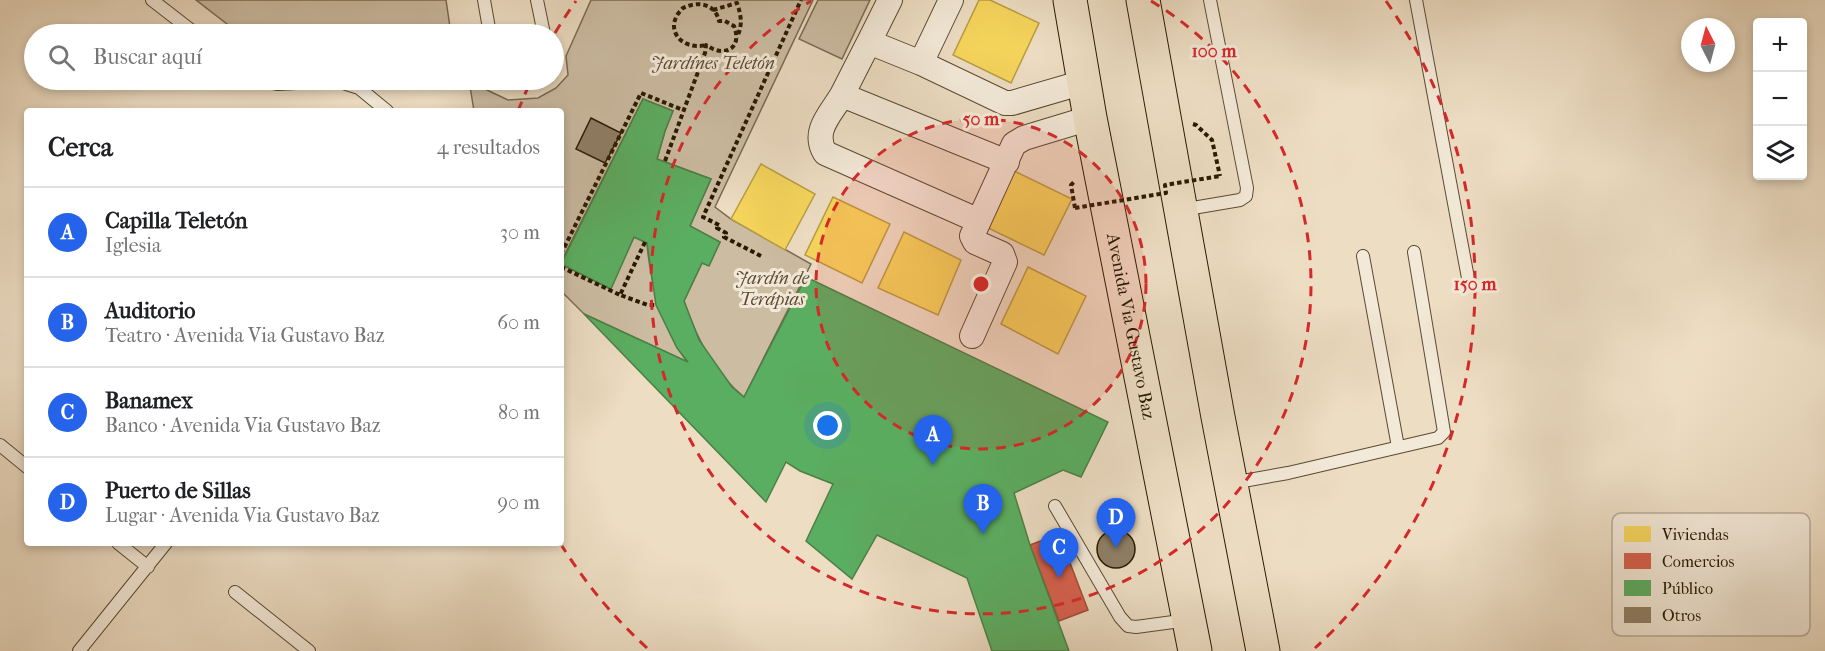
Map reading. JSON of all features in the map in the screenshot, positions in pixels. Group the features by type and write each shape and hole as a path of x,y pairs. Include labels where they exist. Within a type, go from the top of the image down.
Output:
{"main road":[{"name":"Avenida Via Gustavo Baz","path":"1070,0 1090,118 1192,635"},
{"path":"1143,0 1180,211 1263,651"}],"street":[{"path":"891,0 842,95 819,132 820,144 825,153 979,221"},
{"path":"921,63 951,0"},
{"path":"869,42 921,63 1005,103 1012,104 1084,82"},
{"path":"842,95 1007,162"},
{"path":"972,336 1005,262 1002,254 972,239 1014,144 1019,140 1090,118"}],"lane":[{"path":"152,0 183,24"},
{"path":"484,0 488,24"},
{"path":"537,0 542,24"},
{"path":"1180,211 1240,200 1246,195 1247,188 1210,0"},
{"path":"1416,0 1468,278"},
{"path":"361,90 383,108"},
{"path":"1231,483 1288,473 1438,438 1444,432 1414,252"},
{"path":"1363,256 1398,447"},
{"path":"0,445 24,465"},
{"path":"1055,506 1120,617 1128,626 1144,626 1192,635"},
{"path":"122,546 148,567"},
{"path":"79,651 164,546"},
{"path":"235,592 309,651"}],"path":[{"path":"761,256 724,237 726,233 717,228 719,225 703,217 801,0"},
{"path":"713,10 738,2 741,26 736,42 729,50 723,52 706,45 692,46 678,38 674,19 682,8 705,4 713,10 719,21 725,21 734,26 737,37"},
{"path":"665,161 706,45"},
{"path":"564,248 641,93 682,110"},
{"path":"1071,185 1075,208 1166,193 1165,185 1220,176 1212,140"},
{"path":"620,295 645,242"},
{"path":"564,268 620,295 648,305 656,305"}],"green space":[{"path":"196,0 446,0 450,24 227,24"},
{"name":"Jardínes Teletón","path":"591,0 813,0 715,207 731,219 811,264 744,397 724,377 707,354 684,301 702,263 709,265 720,242 690,226 711,179 657,159 673,111 643,99 564,256 564,108 474,108 471,90 487,90 508,100 538,98 552,90 564,90 564,79 568,75 566,56"},
{"path":"818,0 870,0 842,59 799,39"},
{"path":"634,237 647,243 651,274 659,306 671,335 687,362 584,314 564,294 564,266 610,289"}],"building: Viviendas":[{"path":"979,0 990,0 1039,23 1011,83 953,55"},
{"path":"761,164 815,194 785,250 731,219"},
{"path":"1012,170 1072,199 1044,255 984,226"},
{"path":"833,197 890,224 862,283 805,255"},
{"path":"904,232 961,260 938,315 878,288"},
{"path":"1028,267 1086,296 1058,354 1001,324"}],"building: Comercios":[{"path":"1059,534 1088,610 1059,621 1030,545"}],"building: Público":[{"path":"643,99 673,111 657,159 711,179 690,226 720,242 709,266 702,263 684,301 699,340 732,387 744,397 806,277 1108,422 1081,477 1063,470 1014,493 1030,545 1069,651 992,651 967,578 877,535 852,579 806,541 833,484 800,471 786,462 766,502 584,314 688,362 677,348 656,305 647,243 634,237 611,289 564,266 564,258"}],"building: Otros":[{"path":"591,118 621,133 605,163 576,149"},
{"path":"1116,530 1129,536 1135,549 1129,562 1116,568 1103,562 1097,549 1103,536"}],"place":[{"name":"Capilla Teletón","path":"933,465"},
{"name":"Auditorio","path":"983,534"},
{"name":"Puerto de Sillas","path":"1116,548"},
{"name":"Banamex","path":"1059,578"}],"park label":[{"name":"Jardín de Terápias","path":"772,288"}]}
